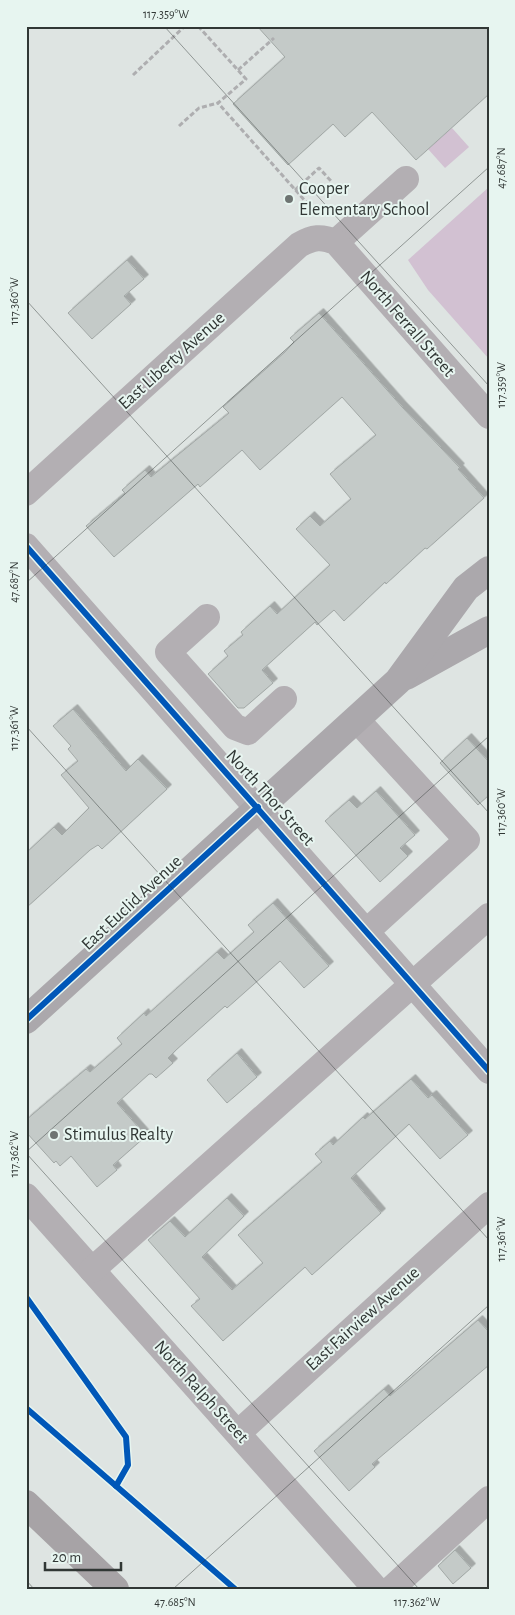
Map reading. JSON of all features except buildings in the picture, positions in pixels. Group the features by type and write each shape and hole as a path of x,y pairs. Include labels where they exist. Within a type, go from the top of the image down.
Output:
{"highway":[{"path":"26,1504 115,1589"}],"main road":[{"name":"East Euclid Avenue","path":"26,1020 398,681 466,588 489,570"},
{"name":"East Euclid Avenue","path":"398,681 489,630"}],"street":[{"path":"329,239 406,179"},
{"name":"East Liberty Avenue","path":"26,494 299,245 309,239 329,239"},
{"name":"North Ferrall Street","path":"329,239 489,416"},
{"name":"North Thor Street","path":"26,546 489,1071"},
{"path":"207,617 168,652 234,727 248,732 284,699"},
{"path":"356,719 467,840 366,930"},
{"path":"208,751 234,727"},
{"path":"92,1270 489,916"},
{"name":"North Ralph Street","path":"26,1196 376,1589"},
{"name":"East Fairview Avenue","path":"238,1433 489,1205"},
{"path":"391,1589 489,1499"}],"path":[{"path":"133,75 185,26"},
{"path":"179,126 200,108 218,103 246,79 198,26"},
{"path":"238,70 274,38"},
{"path":"218,103 307,203"},
{"path":"295,190 319,168 331,181"}],"shaded area":[{"path":"452,128 469,147 445,168 428,149"},
{"path":"489,187 489,359 428,290 408,260"}],"cycle path":[{"path":"26,546 489,1071"},
{"path":"26,1020 258,807"},
{"path":"26,1297 126,1437 128,1465 116,1486"},
{"path":"26,1408 235,1589"}],"place":[{"name":"Cooper Elementary School","path":"289,199"},
{"name":"Stimulus Realty","path":"54,1135"}]}
